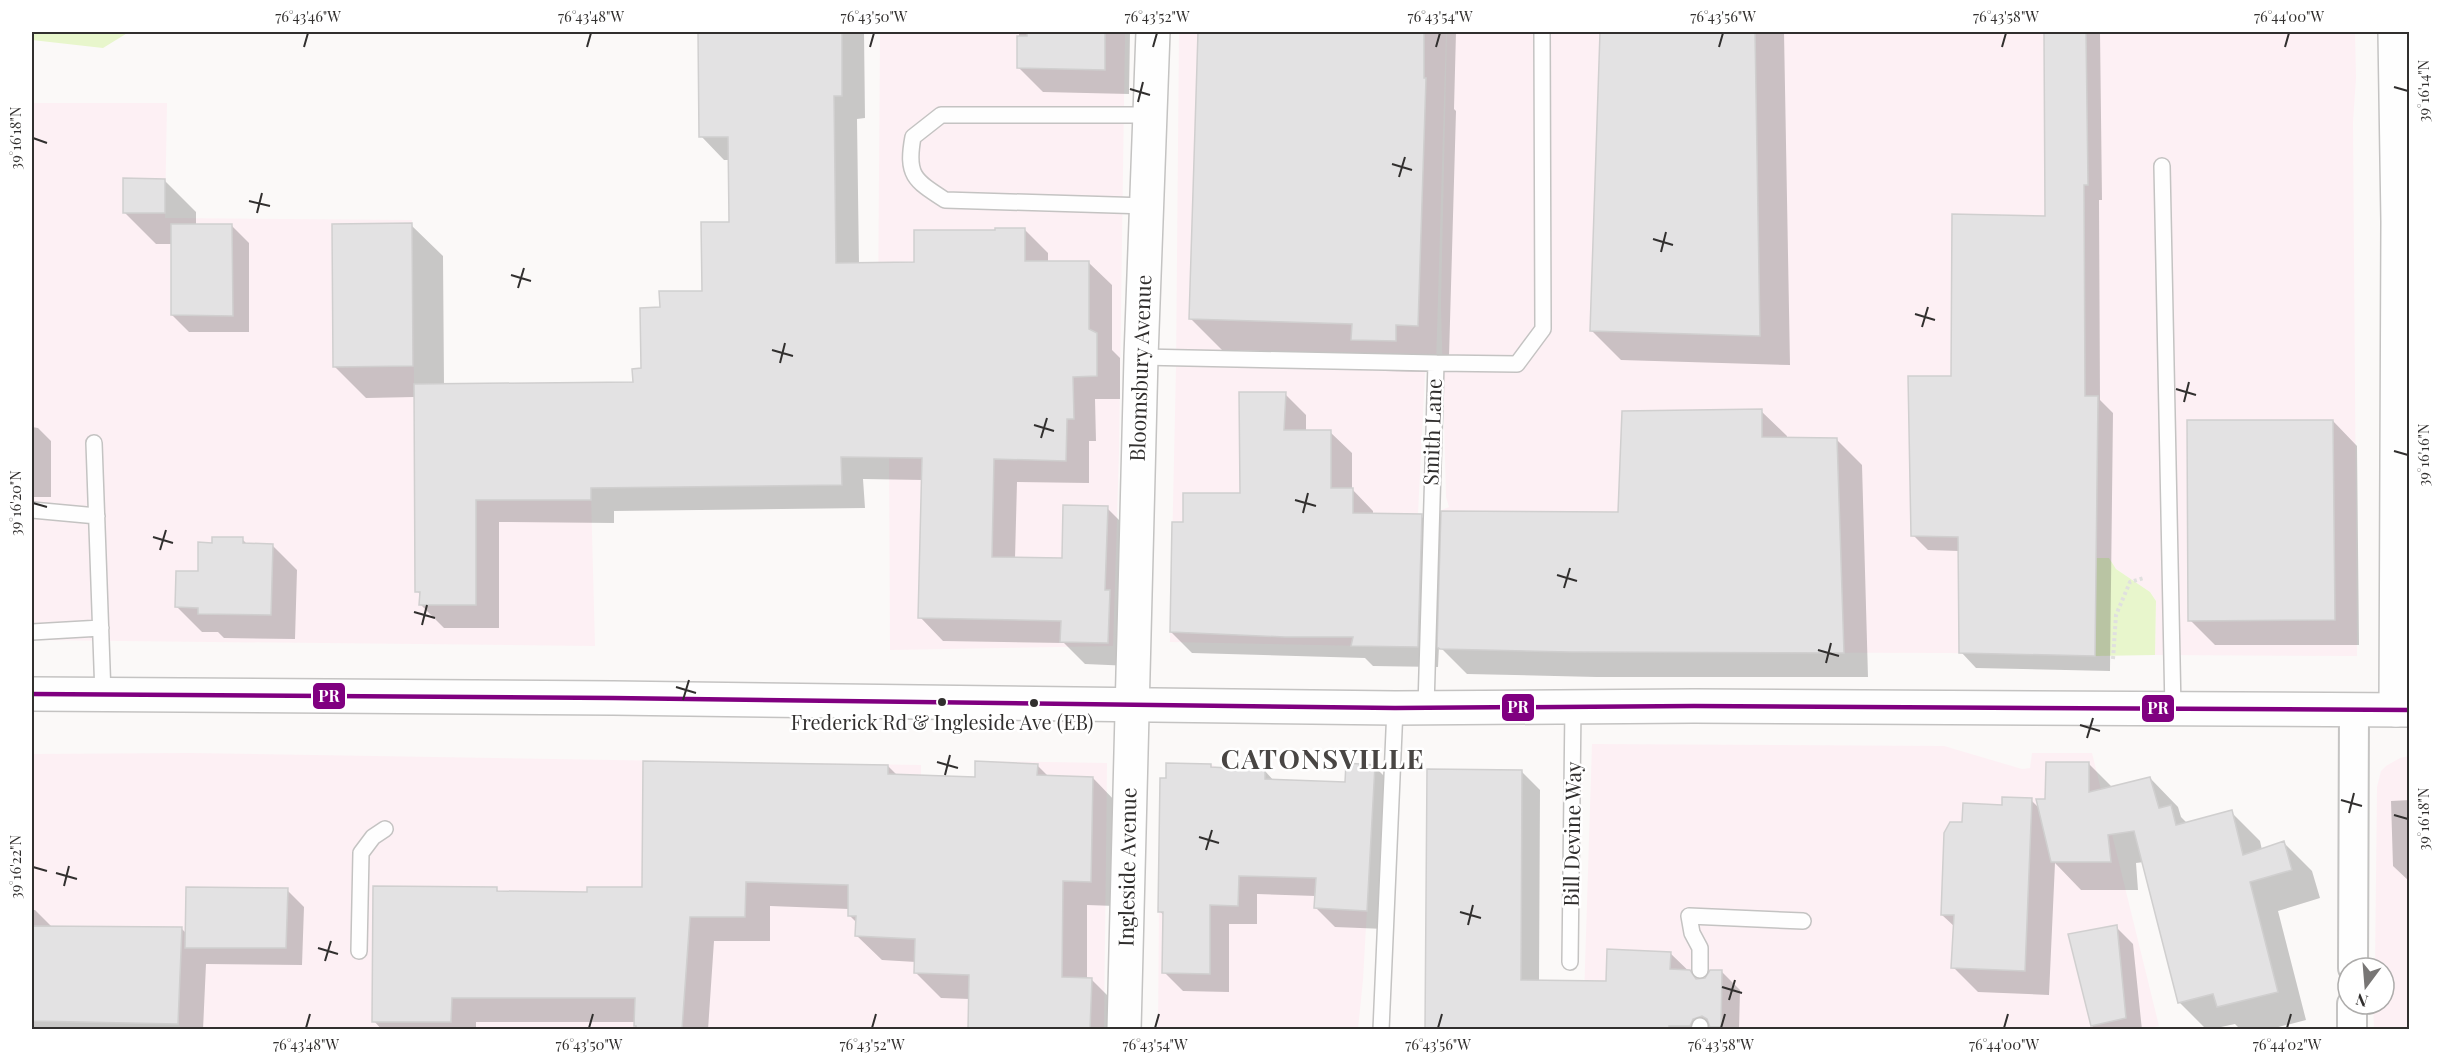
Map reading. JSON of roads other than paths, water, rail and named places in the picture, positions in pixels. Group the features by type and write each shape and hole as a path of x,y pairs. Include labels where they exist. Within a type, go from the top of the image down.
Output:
{"main road":[{"name":"Bloomsbury Avenue","path":"1132,705 1152,32"},
{"path":"32,694 1411,707 2402,710 2404,222 2395,32"},
{"name":"Ingleside Avenue","path":"1124,1029 1132,705"}],"street":[{"path":"2353,956 2354,710"}],"lane":[{"name":"Smith Lane","path":"1381,1029 1411,707 1436,363 1517,364 1542,329 1542,32"},
{"path":"1147,206 945,200 918,183 909,160 913,137 941,115 1150,115"},
{"path":"2162,166 2173,710"},
{"path":"1141,357 1436,363"},
{"path":"94,443 103,695"},
{"path":"32,510 97,516"},
{"path":"32,632 101,628"},
{"name":"Bill Devine Way","path":"1570,962 1574,706"},
{"path":"359,951 361,853 373,837 386,829"},
{"path":"1700,970 1700,948 1692,933 1689,916 1803,921"}],"place":[{"name":"Frederick Rd & Ingleside Ave (EB)","path":"942,702"}],"district":[{"name":"CATONSVILLE","path":"1323,760"}]}
